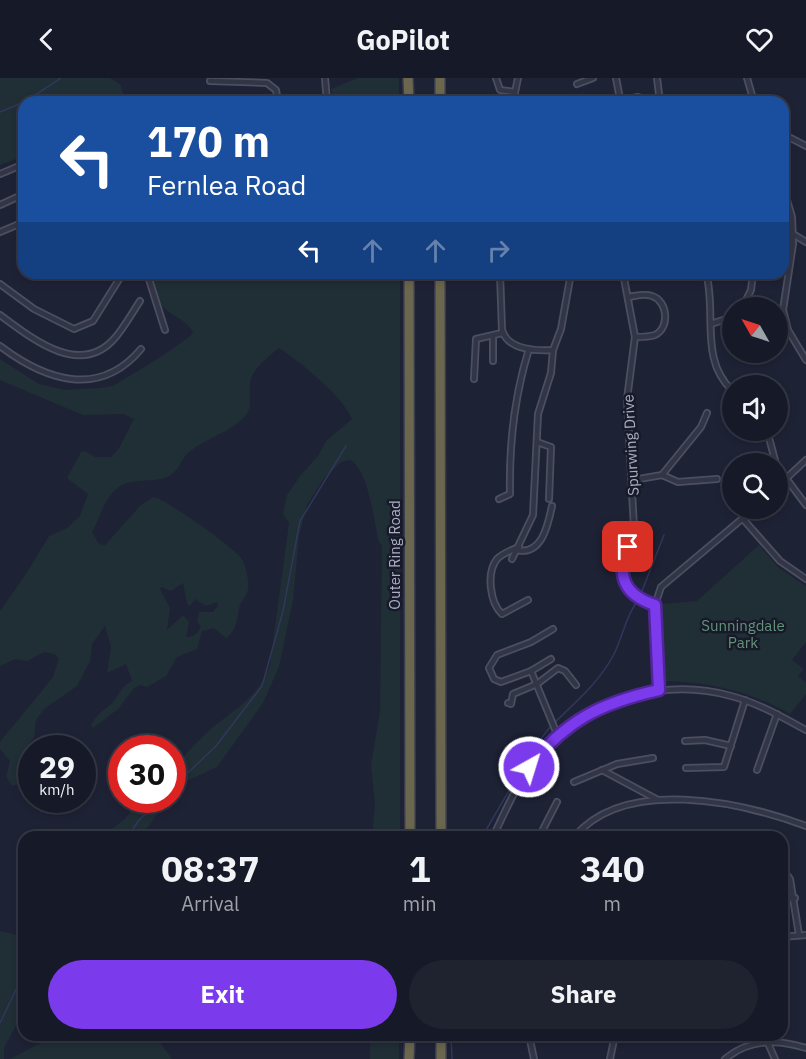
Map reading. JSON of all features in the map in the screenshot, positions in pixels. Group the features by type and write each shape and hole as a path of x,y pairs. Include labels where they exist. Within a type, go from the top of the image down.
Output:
{"highway":[{"path":"408,78 409,96"},
{"path":"440,78 440,96"},
{"name":"Outer Ring Road","path":"409,279 410,831"},
{"path":"440,279 441,831"},
{"path":"410,1041 410,1059"},
{"path":"441,1041 441,1059"}],"street":[{"path":"325,78 326,96"},
{"path":"496,78 500,90 514,92"},
{"path":"514,96 518,78"},
{"path":"578,84 593,78"},
{"path":"616,78 619,96"},
{"path":"657,78 658,96"},
{"path":"747,78 752,96"},
{"path":"210,81 267,83 276,90 277,96"},
{"path":"789,137 806,146"},
{"path":"0,174 18,166"},
{"path":"0,205 18,197"},
{"path":"789,207 793,234 789,264"},
{"path":"0,232 18,224"},
{"path":"789,232 806,242"},
{"path":"0,284 33,309 74,329 93,321 119,279"},
{"path":"149,279 165,330"},
{"path":"500,279 502,333 515,346 553,350"},
{"path":"512,559 533,515 538,414 551,373 553,350 561,329 571,279"},
{"name":"Spurwing Drive","path":"624,279 635,337 627,399 633,480 633,528 623,558 622,576 633,595 655,605"},
{"path":"707,279 714,362 722,379"},
{"path":"748,297 752,279"},
{"path":"787,279 783,310 788,330 806,360"},
{"path":"628,297 651,295 661,302 664,309 664,324 661,330 651,336 635,337"},
{"path":"0,315 52,350 64,354 85,354 113,340 140,301"},
{"path":"711,324 722,320"},
{"path":"474,379 476,339 502,333"},
{"path":"493,336 493,362"},
{"path":"0,346 38,372 77,379 105,376 121,369 141,349"},
{"path":"499,499 510,494 514,409 528,349"},
{"path":"662,476 702,427 707,413"},
{"path":"537,442 551,447 549,499"},
{"path":"788,476 806,460"},
{"path":"633,480 662,476 678,482 717,479"},
{"path":"788,483 806,505"},
{"path":"528,600 502,614 495,608 492,594 493,566 501,556 518,549 527,552 537,546 548,525 552,506"},
{"path":"659,690 655,605 661,587 743,519 780,561 806,579"},
{"path":"551,659 531,671 501,682 494,679 489,668 497,655 531,642 553,629"},
{"path":"508,703 511,704 513,693 537,684 558,668 565,671 576,686"},
{"path":"531,671 557,734"},
{"path":"496,831 529,767 557,734 604,707 659,690 704,691 745,700 806,730"},
{"path":"686,768 722,769 745,700"},
{"path":"756,770 777,714"},
{"path":"685,741 705,740 731,746"},
{"path":"574,782 601,769 634,760 653,758"},
{"path":"601,769 658,800"},
{"path":"580,831 593,818 606,810 624,804 658,800 727,804 766,812 806,826"},
{"path":"542,831 557,802"},
{"path":"788,876 795,898 799,935"},
{"path":"788,899 795,898"},
{"path":"788,936 806,935"},
{"path":"530,1041 534,1059"},
{"path":"610,1059 614,1041"},
{"path":"767,1041 775,1059"},
{"path":"725,1059 742,1048 767,1041 806,1048"}],"green space":[{"path":"0,78 110,78 120,84 124,96 18,96 18,158 0,165"},
{"path":"358,78 399,78 399,96 332,96 331,89"},
{"path":"152,279 400,279 400,831 373,831 375,804 371,765 380,711 382,546 379,542 373,510 362,474 350,460 341,462 324,478 307,505 299,536 293,600 279,667 263,703 217,767 186,782 186,754 253,693 260,685 270,664 289,523 283,514 287,495 318,456 326,441 352,419 331,390 298,361 279,348 261,364 251,378 250,404 245,417 228,430 189,452 176,471 169,476 157,480 130,482 119,487 106,503 92,532 99,544 105,545 140,506 153,497 201,525 239,555 243,561 248,589 234,629 226,638 214,628 202,631 197,649 177,657 166,676 147,687 140,685 134,688 118,709 93,728 91,725 96,718 112,703 125,685 132,681 126,664 107,673 111,647 105,626 92,644 90,661 77,686 44,709 36,720 34,735 18,735 18,784 12,786 6,776 10,761 0,749 0,742 53,677 59,658 54,654 44,652 27,661 15,659 0,666 0,611 49,536 67,528 80,516 88,494 67,478 81,452 85,451 95,457 111,457 119,448 134,419 123,414 83,415 0,380 0,359 39,384 65,390 113,386 162,356 193,332 160,302","holes":["183,583 187,604 190,606 195,599 206,606 217,602 218,606 213,612 199,612 197,622 201,626 191,637 186,637 189,622 183,615 167,630 170,608 161,587 171,591"]},
{"name":"Sunningdale Park","path":"759,545 779,568 806,586 806,642 792,660 804,669 798,676 806,683 806,694 790,714 745,694 715,686 666,681 660,604 697,601"},
{"path":"130,813 158,813 145,831 109,831"},
{"path":"0,931 18,936 18,1021 4,1048 4,1059 0,1059"},
{"path":"44,1041 159,1041 172,1059 10,1059"},
{"path":"370,1041 399,1041 399,1059 370,1059"}],"waterway":[{"path":"34,96 61,78"},
{"path":"0,112 18,104"},
{"path":"186,775 216,746 262,686 283,611 300,521 346,446"},
{"path":"640,596 664,535"},
{"path":"554,723 601,674 616,649 630,613 638,600"},
{"path":"485,831 535,746 551,726"},
{"path":"131,831 147,813"},
{"path":"0,1023 18,986"},
{"path":"451,1041 452,1059"}],"route":[{"path":"529,767 557,734 585,716 631,696 659,690 655,605 639,599 627,590 621,567 628,547"}]}
